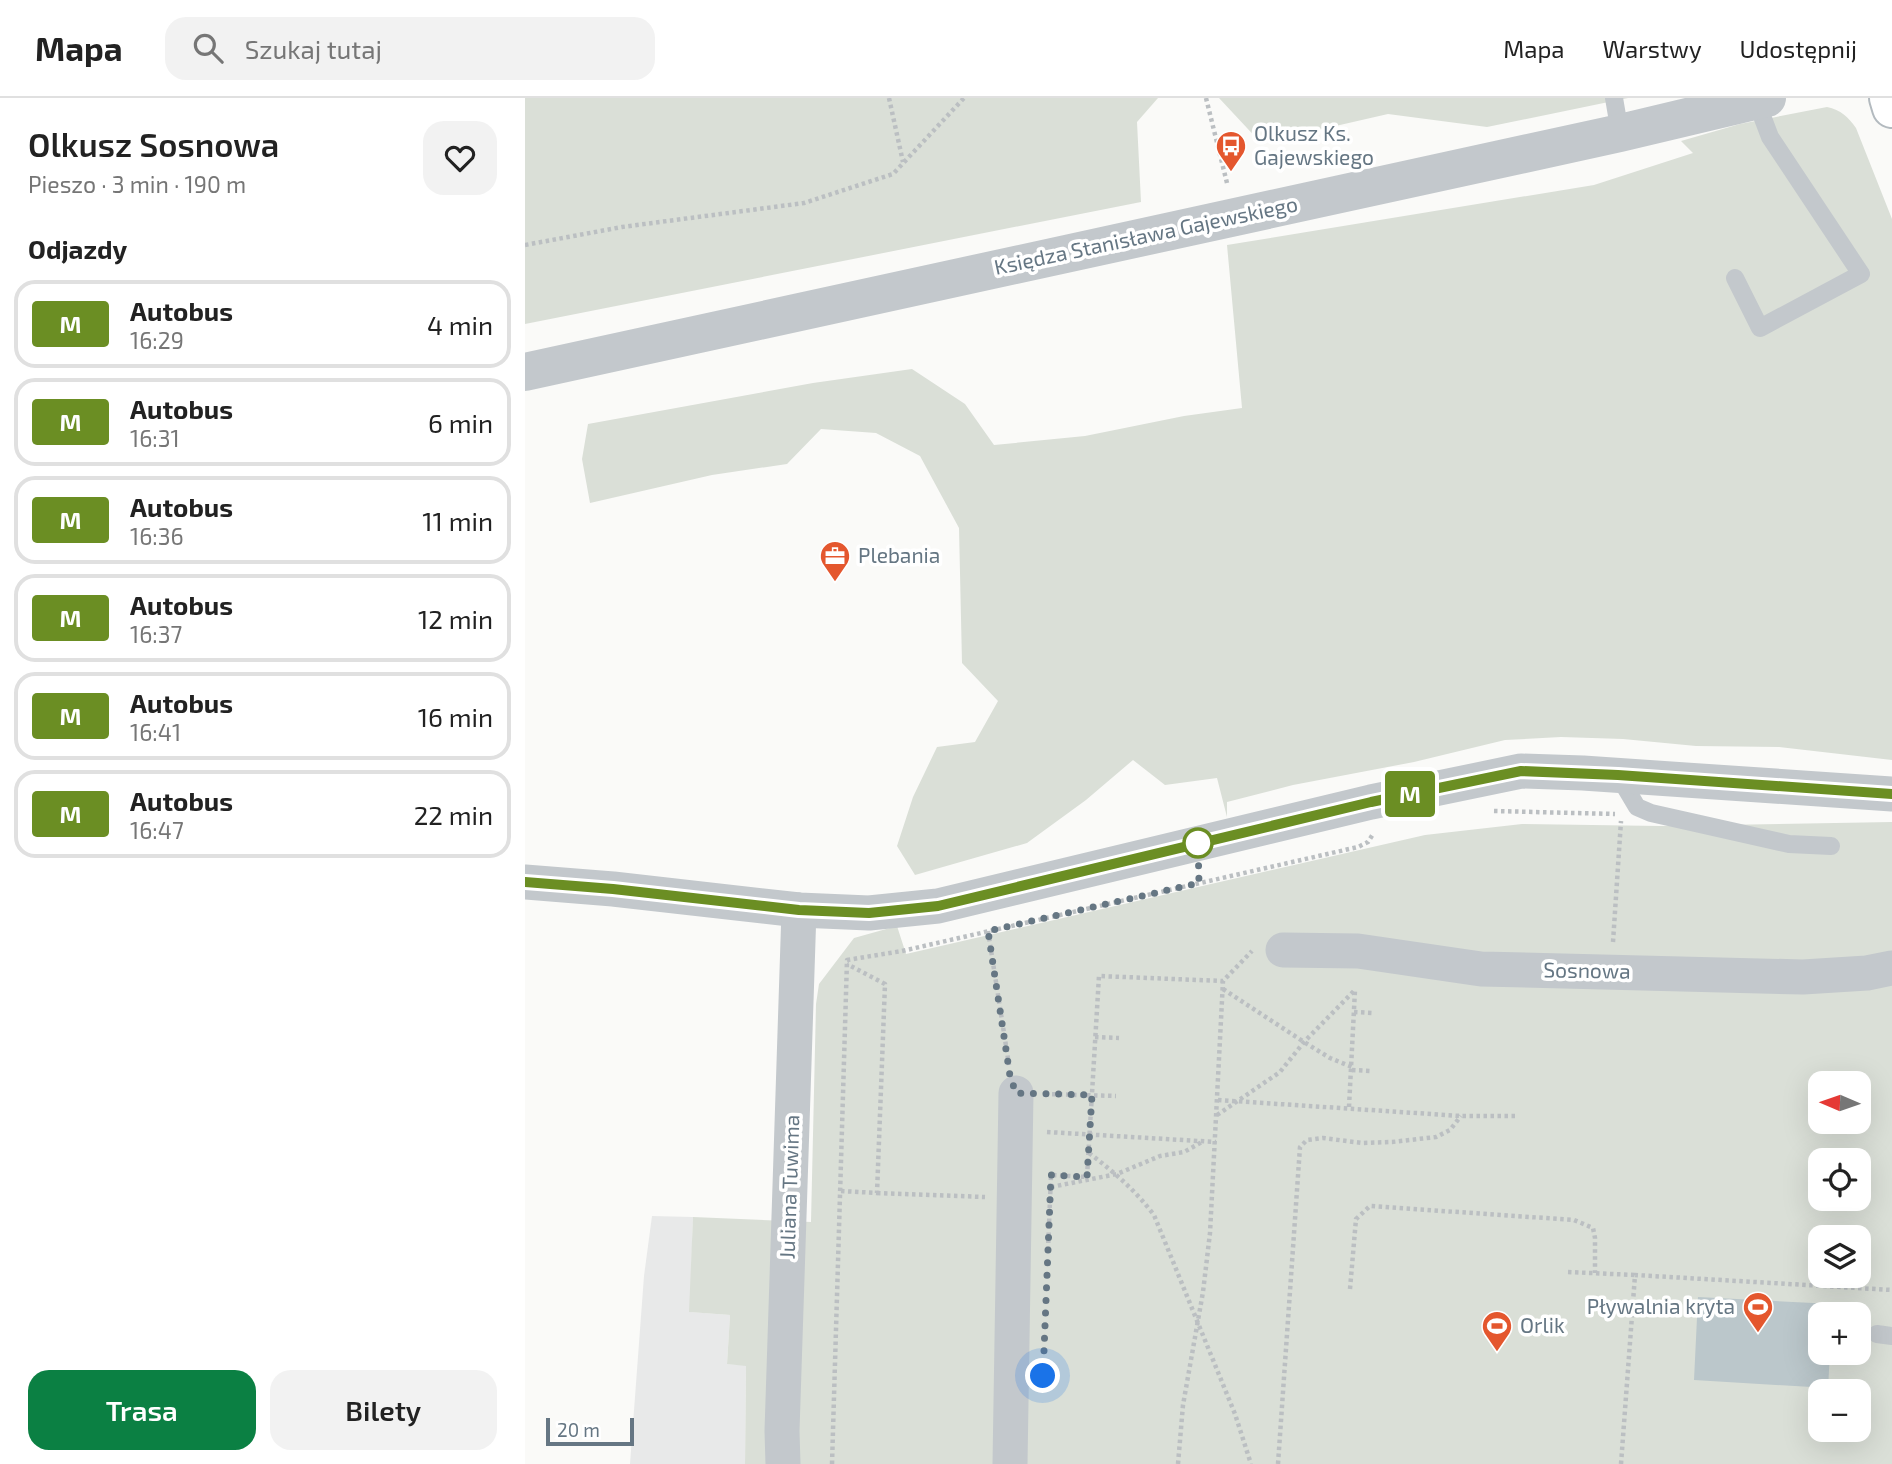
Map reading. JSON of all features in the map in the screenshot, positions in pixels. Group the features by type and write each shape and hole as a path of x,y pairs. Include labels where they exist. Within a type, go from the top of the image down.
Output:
{"main road":[{"path":"1889,98 1892,108"}],"street":[{"name":"Księdza Stanisława Gajewskiego","path":"525,372 1617,116 1762,99"},
{"path":"525,882 799,910 869,913 938,906 1371,802 1521,771 1892,794"},
{"name":"Juliana Tuwima","path":"783,1464 782,1417 799,910"},
{"name":"Sosnowa","path":"1283,950 1358,951 1481,969 1803,977 1892,968"},
{"path":"1010,1464 1016,1093"}],"lane":[{"path":"1735,278 1760,328 1861,274 1770,137 1762,99"},
{"path":"1618,775 1637,807 1651,813 1789,844 1831,846"}],"path":[{"path":"889,98 903,162"},
{"path":"525,245 622,227 804,203 893,174 964,98"},
{"path":"1206,98 1227,183"},
{"path":"1485,811 1618,814 1615,925"},
{"path":"832,1464 847,960 902,951 1358,847 1368,842 1378,826"},
{"path":"988,931 1010,1076 1016,1093 1116,1096"},
{"path":"1178,1464 1183,1405 1210,1233 1223,981 1253,949 1283,950"},
{"path":"1349,1107 1358,951"},
{"path":"847,964 885,984 877,1193"},
{"path":"1048,1255 1051,1175 1087,1177 1099,976 1223,981"},
{"path":"1223,989 1330,1058 1352,1069 1371,1071"},
{"path":"1217,1115 1280,1072 1304,1042 1355,990"},
{"path":"1354,1012 1373,1013"},
{"path":"1095,1037 1119,1038"},
{"path":"1218,1100 1461,1116 1517,1116"},
{"path":"1278,1464 1300,1147 1307,1140 1322,1138 1362,1143 1436,1137 1450,1130 1461,1116"},
{"path":"1044,1132 1216,1142"},
{"path":"1051,1187 1117,1174 1160,1156 1184,1152 1202,1141"},
{"path":"1089,1153 1117,1174 1154,1215 1235,1414 1251,1464"},
{"path":"841,1191 1014,1198"},
{"path":"1350,1289 1356,1219 1370,1206 1574,1220 1593,1228 1595,1273"},
{"path":"1568,1272 1892,1290"},
{"path":"1621,1464 1635,1275"}],"shaded area":[{"path":"525,98 1158,98 1137,122 1141,202 525,324"},
{"path":"1219,98 1628,98 1487,127 1388,114 1261,143"},
{"path":"1827,107 1844,114 1856,128 1892,219 1892,760 1779,747 1696,746 1623,739 1561,737 1505,740 1414,762 1293,785 1227,802 1227,817 1217,778 1165,785 1133,760 1086,800 1027,843 915,875 897,846 913,797 937,747 975,742 998,701 962,663 959,528 920,456 876,433 821,429 787,464 712,475 590,503 582,459 588,424 813,383 912,369 965,404 994,445 1085,436 1184,416 1242,408 1227,245 1594,185 1693,153 1681,141 1740,124"},
{"path":"1892,822 1892,1464 745,1464 746,1366 727,1364 730,1315 689,1312 693,1217 811,1222 816,1004 819,984 854,938 897,926 906,954 1425,835 1522,824 1660,826"},
{"path":"652,1216 693,1217 690,1312 730,1315 727,1364 746,1365 745,1464 630,1464 644,1276"},
{"name":"Pływalnia kryta","path":"1698,1297 1808,1303 1808,1365 1829,1365 1829,1379 1808,1379 1808,1387 1694,1380"}],"bus line":[{"name":"M","path":"525,882 799,910 869,913 938,906 1371,802 1521,771 1892,794"}],"place":[{"name":"Olkusz Ks. Gajewskiego","path":"1231,173"},
{"name":"Plebania","path":"835,583"},
{"name":"Pływalnia kryta","path":"1758,1334"},
{"name":"Orlik","path":"1497,1353"}],"route":[{"path":"1043,1376 1051,1175 1087,1177 1092,1095 1016,1093 1010,1076 988,931 1199,883 1198,843"}]}
